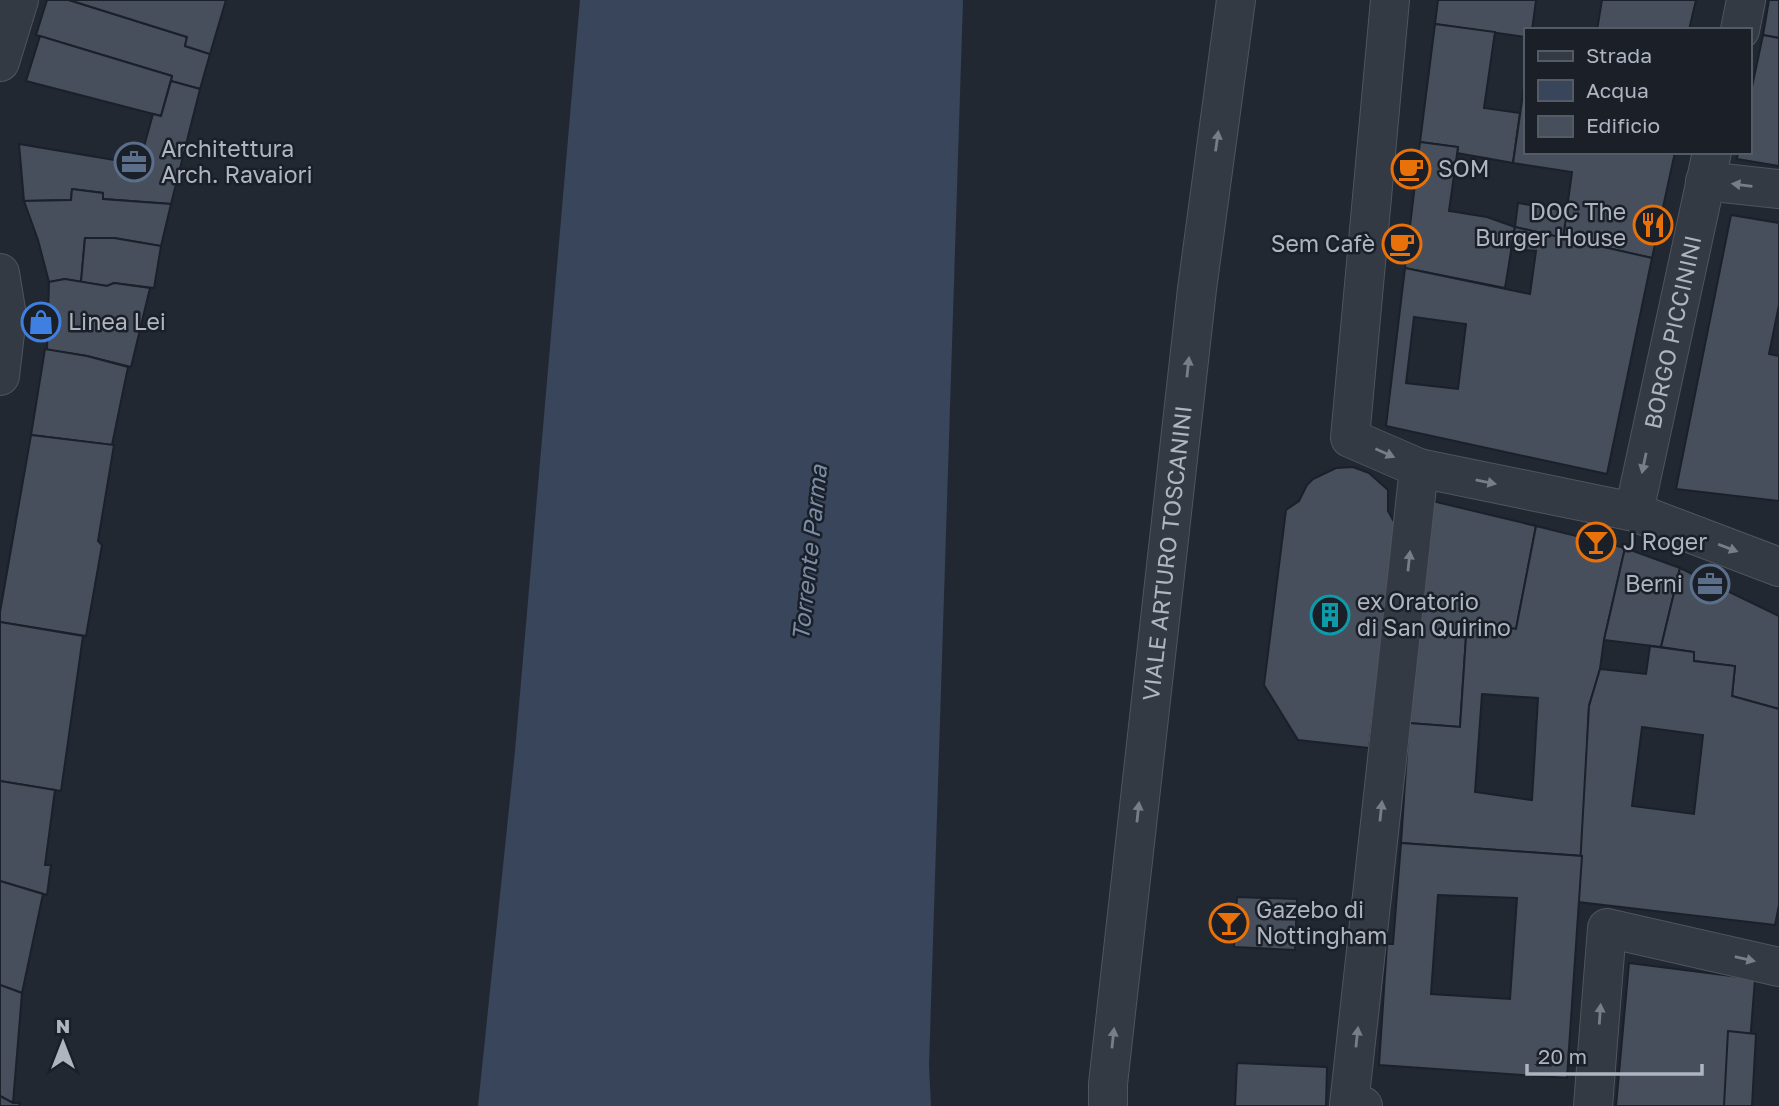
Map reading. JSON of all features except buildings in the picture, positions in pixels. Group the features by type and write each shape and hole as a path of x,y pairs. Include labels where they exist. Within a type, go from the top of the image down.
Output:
{"street":[{"path":"0,62 19,0"},
{"name":"VIALE ARTURO TOSCANINI","path":"1108,1106 1111,1056 1194,316 1236,0"},
{"path":"1390,0 1350,438 1419,468 1634,512 1779,567"},
{"path":"1740,28 1746,0"},
{"path":"1709,166 1779,189"},
{"name":"BORGO PICCININI","path":"1634,512 1709,166"},
{"path":"0,273 6,316 0,376"},
{"path":"1363,1106 1349,1105 1419,468"},
{"path":"1593,1106 1607,928 1779,967"}],"water":[{"name":"Torrente Parma","path":"580,0 963,0 929,1066 931,1106 478,1106 515,751"}],"place":[{"name":"Architettura Arch. Ravaiori","path":"134,162"},
{"name":"SOM","path":"1411,169"},
{"name":"DOC The Burger House","path":"1653,225"},
{"name":"Sem Cafè","path":"1402,244"},
{"name":"Linea Lei","path":"41,322"},
{"name":"J Roger","path":"1596,542"},
{"name":"Berni","path":"1710,584"},
{"name":"ex Oratorio di San Quirino","path":"1330,615"},
{"name":"Gazebo di Nottingham","path":"1229,923"}]}
